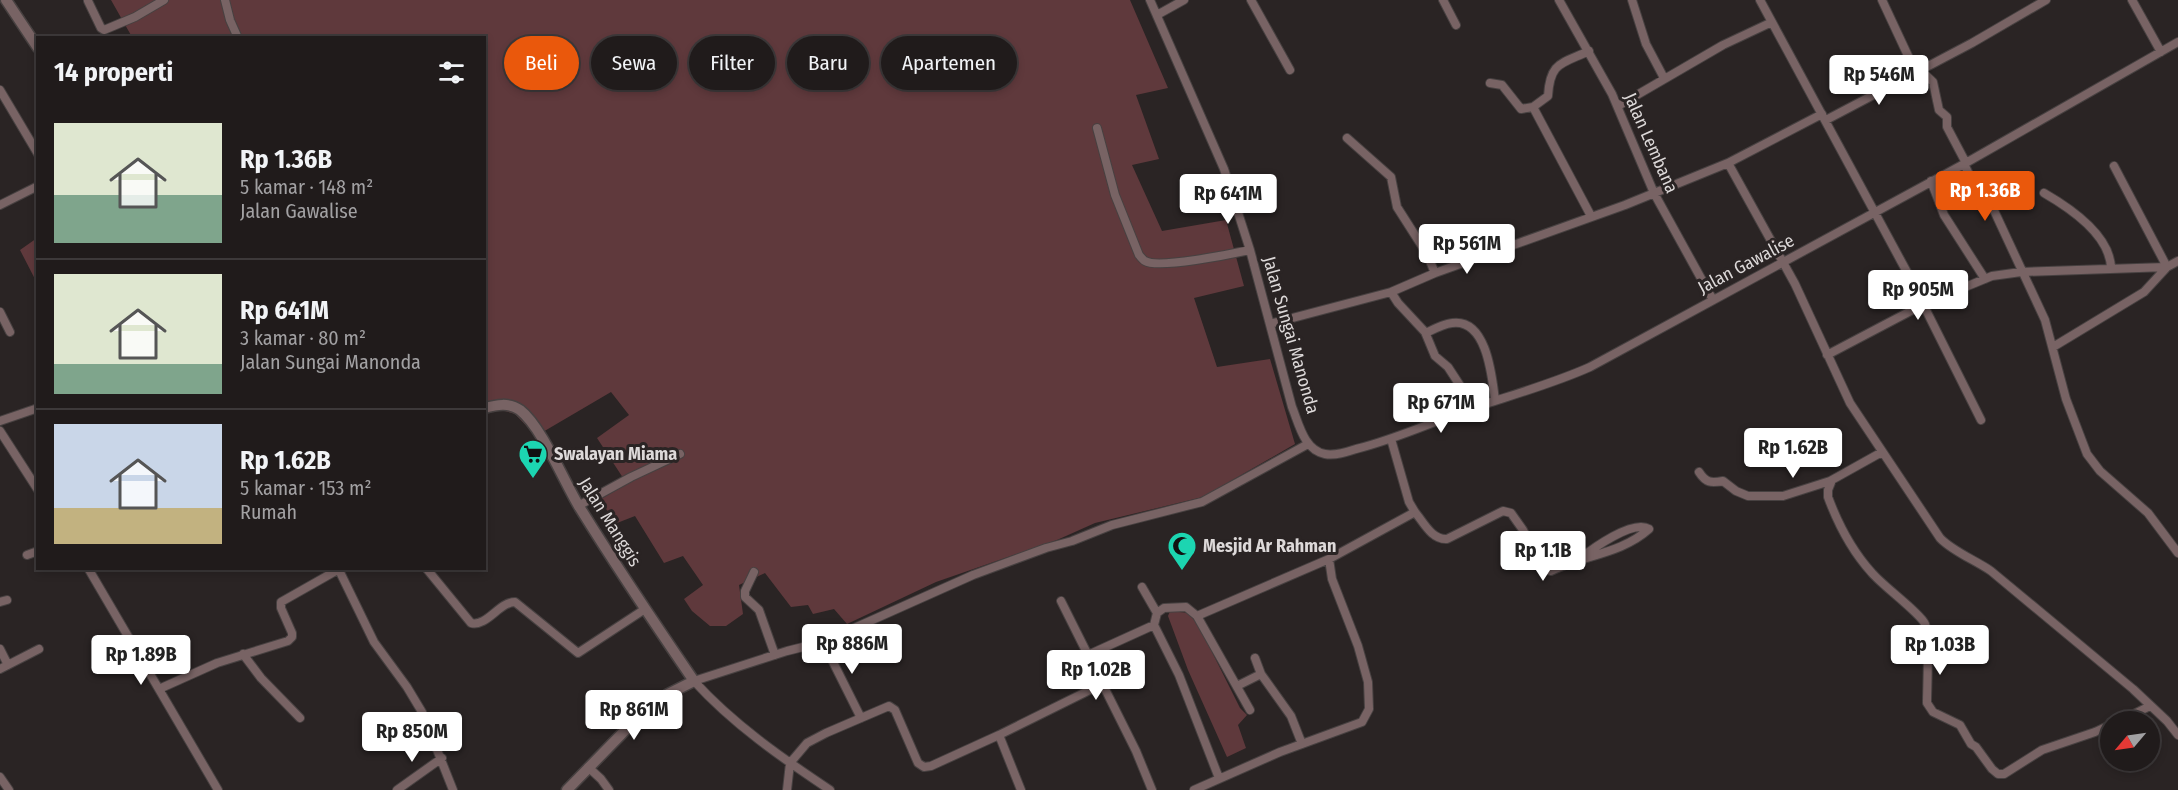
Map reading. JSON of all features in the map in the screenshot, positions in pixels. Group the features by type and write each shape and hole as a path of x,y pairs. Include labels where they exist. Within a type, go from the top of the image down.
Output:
{"street":[{"path":"6,0 36,45"},
{"path":"88,1 104,30 135,17 164,0"},
{"path":"225,0 237,36"},
{"name":"Jalan Sungai Manonda","path":"1150,0 1224,169 1250,250 1292,407 1308,444"},
{"path":"1157,15 1184,0"},
{"path":"1251,0 1290,70"},
{"path":"1443,0 1456,25"},
{"name":"Jalan Lembana","path":"1559,0 1618,106 1654,193 1713,300"},
{"path":"1632,0 1646,44 1664,78"},
{"path":"1761,0 1924,304 1981,420"},
{"path":"1882,0 1910,60 1934,84 1939,110 1947,117 1947,127 1976,188 1986,196 1991,204 2025,272 2045,320 2068,407 2087,454 2100,471 2148,513 2178,554"},
{"path":"1270,324 1391,292 1435,273 1654,193 1728,162 1824,117 1972,43 2046,0"},
{"path":"2132,0 2161,52"},
{"path":"1618,106 1723,45 1772,22"},
{"name":"Jalan Gawalise","path":"1308,444 1316,451 1325,454 1342,453 1391,439 1474,407 1590,367 1965,163 2178,42"},
{"path":"1490,83 1502,85 1521,109 1533,108 1548,96 1549,78 1552,72 1561,64 1589,51"},
{"path":"0,90 36,151"},
{"path":"1533,108 1590,216"},
{"path":"1097,128 1115,195 1139,255 1144,261 1152,263 1196,260 1250,250"},
{"path":"1347,138 1392,179 1395,202 1427,254 1435,273"},
{"path":"1728,162 1784,262 1850,404 1944,542 1991,571 2133,689 2167,721 2178,735"},
{"path":"2114,166 2167,267"},
{"path":"1931,181 1944,214 1985,279"},
{"path":"0,204 36,187"},
{"path":"2044,193 2078,214 2089,225 2111,259 2111,269"},
{"path":"2053,347 2145,292 2167,267 2178,261"},
{"path":"1827,356 1924,304 1985,279 2025,272 2167,267"},
{"path":"1391,292 1398,303 1426,333 1435,356 1448,367 1474,407"},
{"path":"0,312 10,332"},
{"path":"1426,333 1454,322 1466,325 1484,343 1490,363 1495,400"},
{"name":"Jalan Manggis","path":"486,408 508,405 518,408 526,416 579,506 694,681"},
{"path":"0,421 36,409"},
{"path":"0,431 36,487"},
{"path":"1391,439 1409,502 1433,535 1440,540 1447,539 1503,511 1511,513 1523,530 1543,568 1551,571 1590,556 1603,555 1635,540 1649,529 1641,526 1631,529 1593,548 1578,560"},
{"path":"567,790 651,705 694,681 822,642 973,576 1046,548 1072,541 1113,525 1202,502 1308,444"},
{"path":"1699,472 1703,479 1710,483 1723,481 1736,491 1748,496 1783,496 1832,480 1882,452"},
{"path":"579,506 631,477 680,454"},
{"path":"1832,480 1828,497 1853,549 1872,573 1925,623 1928,703 1933,712 1960,725 1971,744 1976,747 1992,769 1998,774 2004,774 2042,750 2100,730"},
{"path":"1197,616 1329,559 1416,512"},
{"path":"27,555 36,552"},
{"path":"1194,790 1302,744 1362,722 1369,710 1368,682 1358,646 1332,579 1329,559"},
{"path":"89,570 218,790"},
{"path":"159,689 217,663 288,641 292,637 281,602 337,570"},
{"path":"339,570 374,642 422,712 453,790"},
{"path":"428,570 471,623 477,624 508,603 515,602 578,653 645,609"},
{"path":"754,572 745,591 746,597 759,610 775,655"},
{"path":"1142,587 1157,613"},
{"path":"1060,601 1136,752 1152,790"},
{"path":"1218,778 1179,675 1154,625 1157,613 1164,608 1186,607 1197,616 1250,710"},
{"path":"1088,655 1154,625"},
{"path":"822,642 861,718"},
{"path":"0,649 4,667 39,649"},
{"path":"243,654 261,678 300,718"},
{"path":"1254,658 1261,674 1291,716 1302,744"},
{"path":"1237,686 1261,674"},
{"path":"694,681 737,722 830,790"},
{"path":"786,790 790,762 812,740 889,706 894,708 918,763 924,767 931,766 999,735 1102,684"},
{"path":"2140,711 2150,706"},
{"path":"999,735 1022,790"},
{"path":"397,790 441,758"},
{"path":"588,767 609,790"},
{"path":"0,777 9,790"}],"shaded area":[{"path":"111,0 1130,0 1168,88 1136,95 1159,159 1132,165 1162,231 1226,220 1244,286 1194,298 1217,367 1270,359 1295,444 1203,497 1095,523 1057,540 936,582 847,624 834,609 813,614 808,605 791,607 765,573 739,585 743,614 726,626 710,626 692,611 684,599 703,585 683,556 664,563 635,516 617,523 599,500 627,484 597,438 629,415 611,392 536,436 515,414 486,405 486,36 131,36"},
{"path":"36,239 36,281 20,250"},
{"path":"1170,611 1189,613 1200,628 1240,708 1247,715 1238,725 1246,748 1227,757 1188,670 1168,616"}],"place":[{"name":"Swalayan Miama","path":"533,480"},
{"name":"Mesjid Ar Rahman","path":"1182,572"}]}
